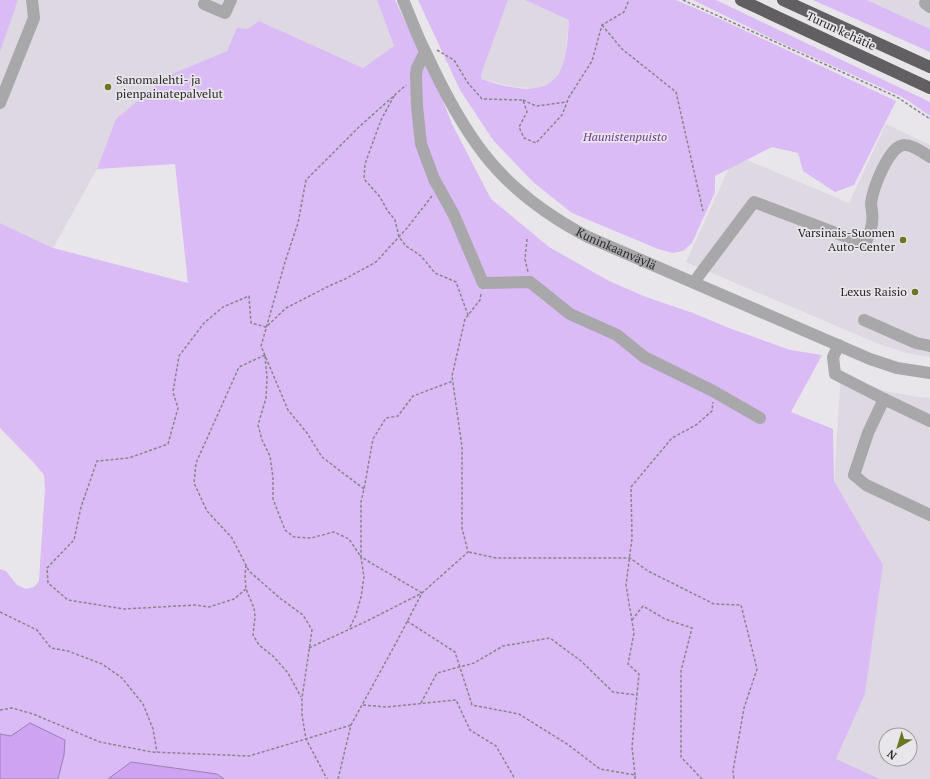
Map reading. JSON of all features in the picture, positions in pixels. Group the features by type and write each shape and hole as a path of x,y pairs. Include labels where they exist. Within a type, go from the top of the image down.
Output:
{"highway":[{"name":"Turun kehätie","path":"741,0 930,88"},
{"name":"Turun kehätie","path":"783,0 930,67"}],"street":[{"path":"0,103 34,18 32,0"},
{"path":"202,1 225,13 231,0"},
{"name":"Kuninkaanväylä","path":"403,0 429,50 450,101 470,134 495,167 523,194 552,216 576,230 839,345 890,366 930,373"},
{"path":"429,50 417,68 416,76 417,106 421,144 434,179 454,215 483,283 530,282 570,314 617,335 644,358 714,391 760,418"},
{"path":"694,282 754,202 865,244 872,225 871,204 875,186 889,157 896,149 907,145 930,157"},
{"path":"864,320 916,343 930,345"},
{"path":"839,345 833,357 835,374 930,421"},
{"path":"884,399 868,434 854,474 866,485 930,515"}],"path":[{"path":"523,100 527,112 519,127 524,138 536,143 562,115 567,102 592,61 602,25 624,12 629,0"},
{"path":"683,0 897,97 930,119"},
{"path":"602,25 622,49 676,92 703,211"},
{"path":"429,50 454,60 468,83 482,99 523,100 536,106 567,102"},
{"path":"364,489 322,457 307,433 288,410 261,346 267,320 298,223 306,180 360,126 416,76"},
{"path":"396,94 381,120 365,164 364,179 380,198 395,220 399,237 411,250 422,256 435,273 456,282 468,315"},
{"path":"266,327 286,308 376,262 418,216 439,187"},
{"path":"527,239 525,259 530,282"},
{"path":"468,552 462,528 462,447 452,376 465,319 480,300 483,283"},
{"path":"246,589 234,599 209,607 195,605 124,609 68,600 48,583 47,568 74,540 81,507 97,461 129,458 168,444 178,408 173,392 180,356 204,323 223,306 249,296 251,322 266,327"},
{"path":"265,355 267,378 266,398 258,425 262,440 270,456 273,478 273,499 285,530 294,537 311,538 334,532 349,539 361,557 422,593"},
{"path":"265,355 239,367 196,463 194,483 207,511 232,538 249,571 281,599 303,615 312,630 302,698 302,715 306,739 327,779"},
{"path":"349,630 356,615 364,577 361,557 361,502 373,439 386,418 398,416 413,396 453,381"},
{"path":"635,779 632,747 639,674 628,664 634,633 626,585 632,538 631,487 672,438 696,425 712,411 714,391"},
{"path":"468,552 496,558 630,558 648,571 714,604 741,605 757,669 744,708 733,771 734,779"},
{"path":"309,648 349,630 422,593 468,552"},
{"path":"246,564 246,589 254,608 255,617 253,635 259,645 274,657 288,674 302,698"},
{"path":"338,779 351,725 422,593"},
{"path":"632,620 642,606 665,619 692,628 681,671 681,757 702,779"},
{"path":"0,612 37,630 51,648 68,651 102,664 122,678 143,704 153,729 157,752"},
{"path":"407,621 455,652 472,705 519,714 568,744 600,769 635,774"},
{"path":"422,703 437,673 474,663 503,646 550,638 581,661 614,692 637,695"},
{"path":"363,705 387,707 456,700 470,730 496,746 515,779"},
{"path":"0,710 12,708 33,714 100,742 157,752 249,756 351,725"}],"shaded area":[{"path":"18,0 377,0 394,46 363,68 259,21 227,51 167,76 116,119 97,169 53,248 0,223 0,52"},
{"path":"508,0 525,0 569,20 565,54 561,69 552,82 536,88 514,87 481,79 482,72"},
{"path":"867,0 930,0 930,29"},
{"path":"886,124 930,145 930,357 906,353 879,344 686,262 735,155 849,203"},
{"path":"841,373 885,391 930,398 930,779 880,779 836,759 865,694 883,565 834,481"},
{"path":"30,723 65,740 64,755 58,779 0,779 0,734 11,736"},
{"path":"131,762 217,774 224,779 108,779"}],"green space":[{"path":"0,0 18,0 0,52"},
{"path":"377,0 395,0 441,96 452,124 491,199 549,247 609,281 646,297 693,313 790,350 822,355 791,412 833,429 834,481 883,565 865,694 836,759 880,779 224,779 217,774 131,762 108,779 58,779 64,755 30,724 11,736 0,734 0,569 6,571 17,585 26,589 34,587 39,581 45,488 44,475 0,428 0,223 53,248 188,283 175,164 97,169 116,119 167,76 227,51 237,28 248,29 259,21 363,68 394,46"},
{"name":"Haunistenpuisto","path":"418,0 508,0 482,72 481,79 513,88 536,88 546,85 555,79 561,69 567,45 569,20 525,0 676,0 896,101 854,185 835,192 803,171 798,153 772,147 715,176 715,192 692,243 683,251 673,253 658,249 572,213 533,182 493,140 460,90"},
{"path":"693,0 716,0 930,102 930,116 898,95 779,42"},
{"path":"813,0 867,0 930,29 930,52"}],"place":[{"name":"Sanomalehti- ja pienpainatepalvelut","path":"108,87"},
{"name":"Varsinais-Suomen Auto-Center","path":"903,240"},
{"name":"Lexus Raisio","path":"915,292"}]}
